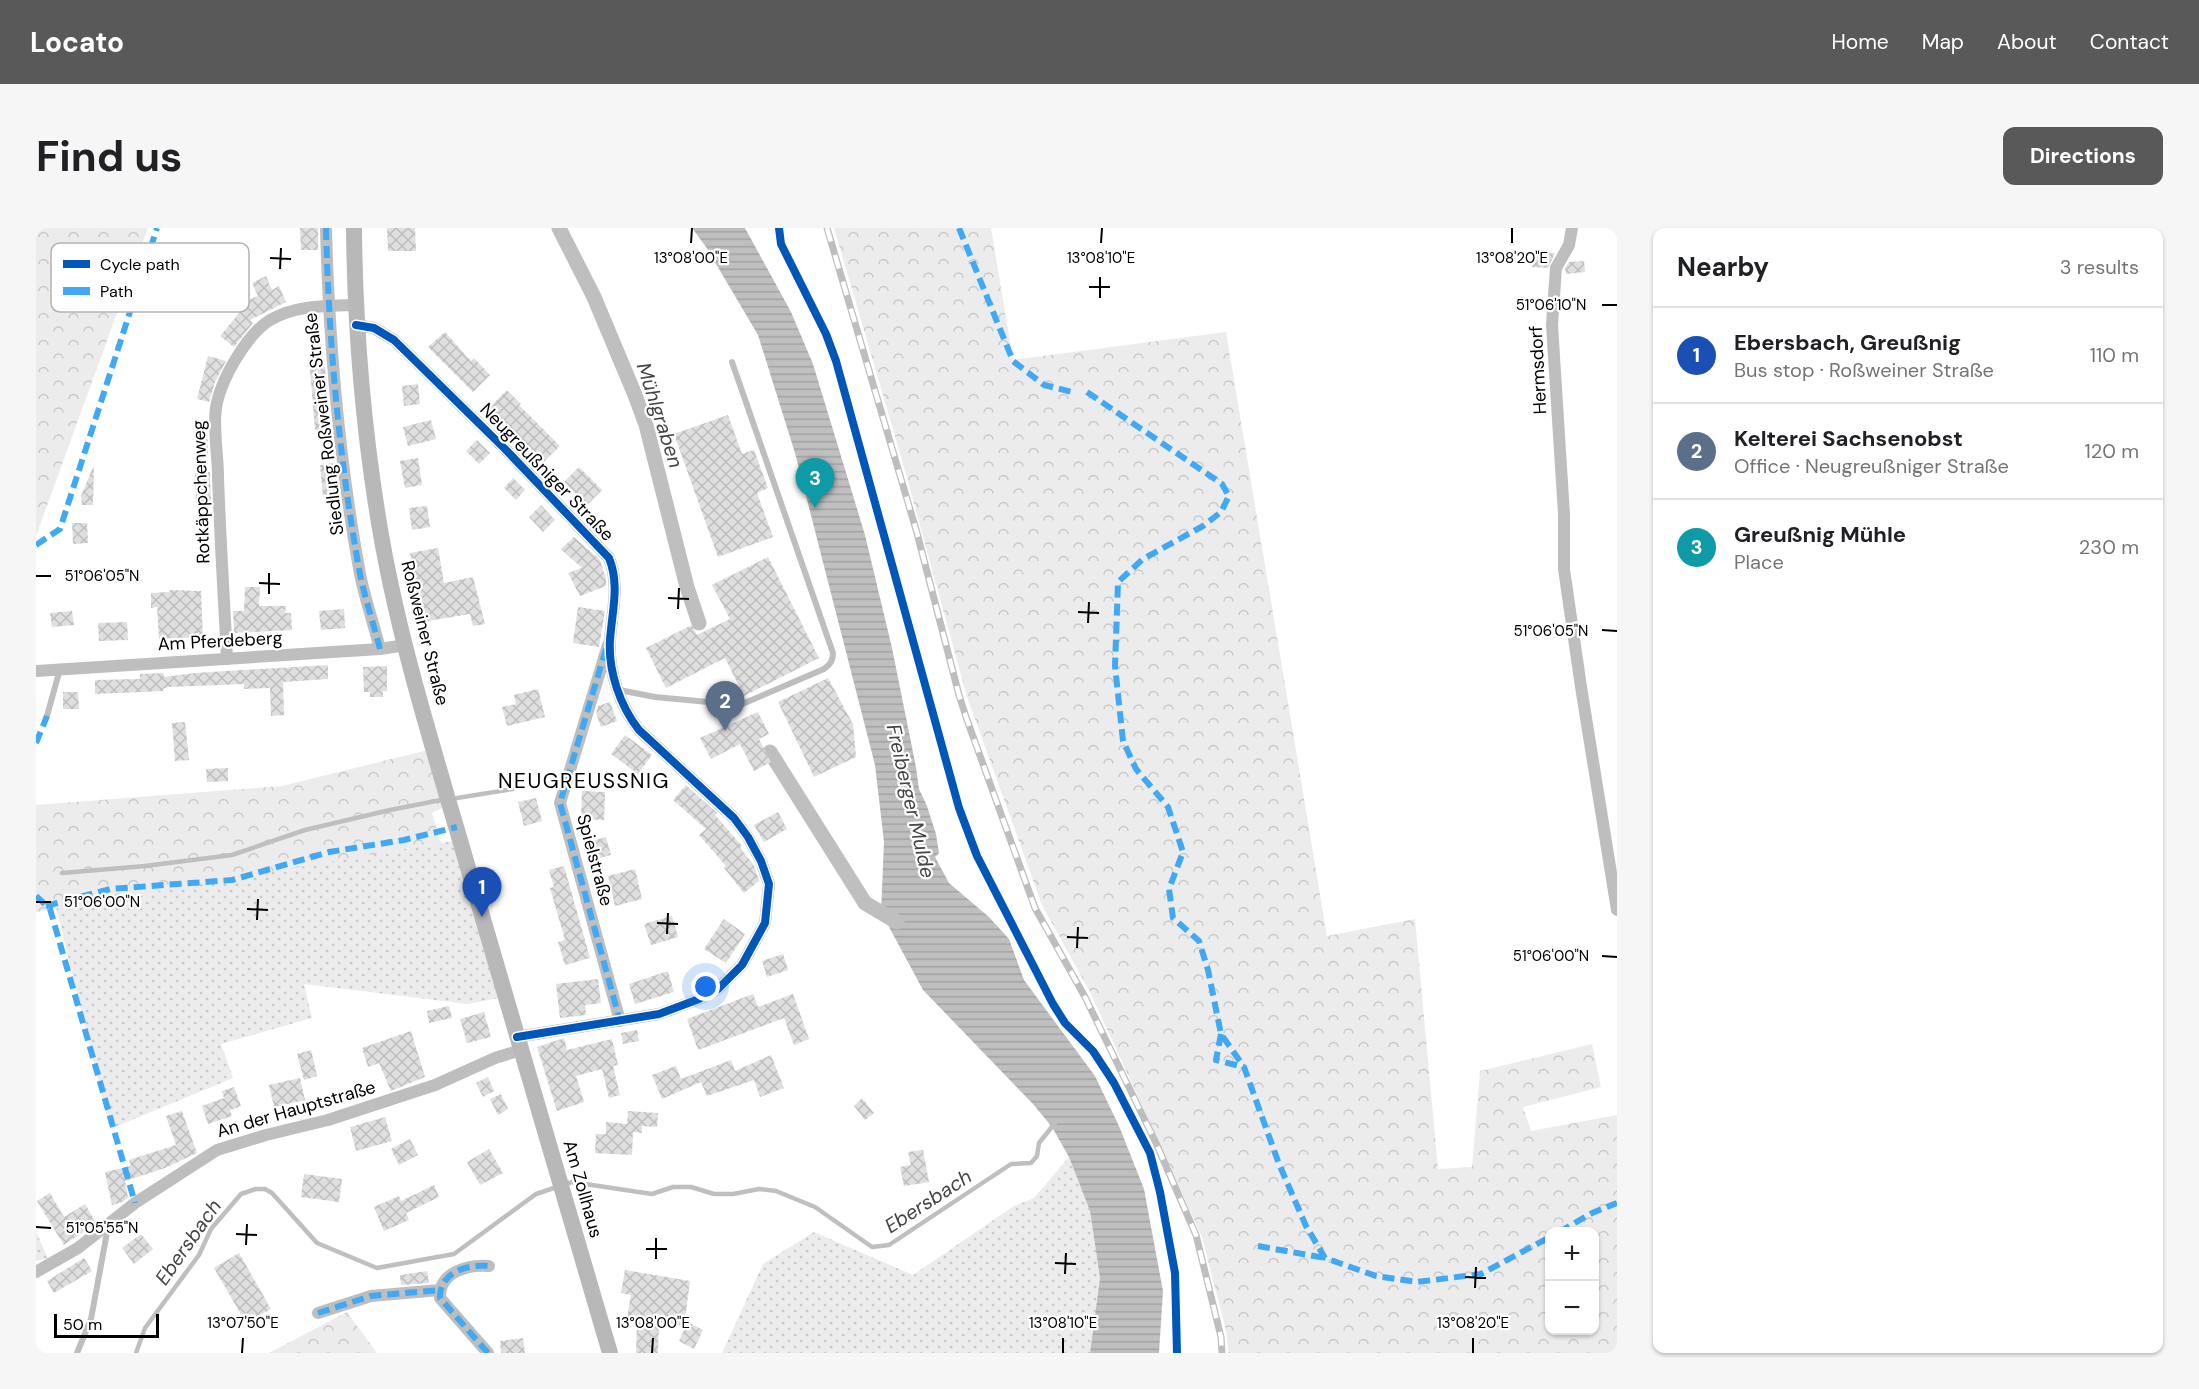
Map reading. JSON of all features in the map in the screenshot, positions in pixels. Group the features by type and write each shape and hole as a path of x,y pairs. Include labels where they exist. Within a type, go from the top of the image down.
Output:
{"main road":[{"name":"Roßweiner Straße","path":"354,228 356,325 365,425 380,531 405,645 519,1043"},
{"name":"Am Zollhaus","path":"519,1043 610,1353"}],"street":[{"name":"Siedlung Roßweiner Straße","path":"326,228 328,306 343,464 361,576 380,649"},
{"name":"Hermsdorf","path":"1572,228 1569,244 1556,268 1552,325 1566,581 1582,698 1617,910"},
{"name":"Rotkäppchenweg","path":"227,659 216,408 226,379 256,332 270,320 296,310 355,305"},
{"name":"Neugreußniger Straße","path":"356,325 374,328 394,340 513,457 609,558 614,572 615,600 610,640 610,665 627,715 639,730 734,818 753,845 769,884 765,923 742,965 718,989 659,1014 519,1043"},
{"name":"Spielstraße","path":"610,640 560,803 620,1021"},
{"name":"Am Pferdeberg","path":"36,671 380,649 405,645"},
{"name":"An der Hauptstraße","path":"36,1272 78,1248 135,1203 217,1150 328,1120 435,1085 495,1058 519,1043"},
{"path":"489,1266 478,1265 455,1272 445,1278 440,1290 440,1298 489,1353"},
{"path":"318,1313 371,1296 440,1290"}],"lane":[{"path":"618,690 655,697 740,705 824,669 833,659 732,362"},
{"path":"46,716 60,668"},
{"path":"78,1353 91,1319 109,1224"}],"green space":[{"path":"36,228 148,228 143,243 51,243 51,312 117,312 36,536"},
{"path":"834,228 991,228 1013,360 1226,332 1327,936 1415,919 1438,1169 1472,1167 1480,1071 1592,1044 1601,1087 1523,1107 1531,1131 1617,1115 1617,1353 1228,1353 1227,1335 1202,1237 1091,994 1042,905 967,697 902,460"},
{"path":"428,750 444,807 432,813 441,843 36,912 36,805 282,786"},
{"path":"453,841 499,998 468,1004 304,984 312,1018 221,1044 233,1078 110,1129 56,907"},
{"path":"1069,1157 1090,1211 1100,1278 1090,1353 722,1353 763,1264 814,1232 913,1275 1014,1206 1034,1198"},
{"path":"36,1232 48,1258 36,1261"},
{"path":"347,1312 377,1353 269,1353"}],"water":[{"name":"Freiberger Mulde","path":"692,228 745,228 791,312 813,364 865,535 892,648 919,789 936,834 939,853 935,857 949,883 989,917 1009,939 1024,980 1095,1076 1119,1126 1144,1189 1163,1291 1159,1353 1090,1353 1100,1278 1090,1211 1069,1157 1052,1127 1033,1104 923,990 881,912 884,842 875,765 795,453 758,335 706,247"}],"building":[{"path":"300,228 318,228 318,250 301,250"},
{"path":"387,228 415,228 416,251 388,251"},
{"path":"1533,251 1555,253 1548,268 1532,267"},
{"path":"1584,261 1585,272 1566,274 1565,268 1569,262"},
{"path":"266,276 272,290 279,286 286,302 250,320 253,323 234,347 220,336 240,312 249,312 249,301 258,296 252,283"},
{"path":"445,332 471,361 474,358 490,375 473,392 428,347"},
{"path":"208,356 226,361 215,382 209,402 197,399"},
{"path":"325,367 330,429 315,430 310,369"},
{"path":"418,384 420,404 404,406 402,386"},
{"path":"507,390 560,446 544,462 489,408"},
{"path":"728,415 742,454 754,450 768,488 757,493 773,537 718,557 674,434"},
{"path":"431,420 436,439 408,446 403,427"},
{"path":"198,425 207,426 208,454 196,453"},
{"path":"477,440 490,453 479,464 466,451"},
{"path":"418,458 422,485 405,488 400,461"},
{"path":"334,463 337,494 323,495 320,465"},
{"path":"93,467 93,505 82,505 81,496"},
{"path":"579,467 602,490 587,505 564,482"},
{"path":"210,472 211,504 196,505 195,473"},
{"path":"513,478 525,490 516,500 504,488"},
{"path":"541,505 555,520 543,532 529,517"},
{"path":"427,506 430,527 412,530 409,508"},
{"path":"72,523 87,523 88,543 73,544"},
{"path":"574,537 600,560 606,579 606,586 580,596 568,573 582,568 561,549"},
{"path":"438,548 444,583 473,577 485,624 473,626 470,614 422,622 410,553"},
{"path":"768,557 819,658 744,696 725,658 666,688 646,648 692,625 697,635 730,619 712,585"},
{"path":"245,587 260,587 259,606 286,606 285,613 291,613 292,630 234,633 233,611 244,611"},
{"path":"170,590 201,591 203,637 159,639 157,607 151,608 151,593 170,592"},
{"path":"578,607 605,611 599,647 573,643"},
{"path":"344,609 345,628 321,630 319,611"},
{"path":"72,611 74,625 52,627 50,613"},
{"path":"127,622 128,640 99,641 98,623"},
{"path":"328,665 328,679 283,682 284,715 271,716 270,688 244,689 244,684 168,687 163,691 95,694 95,680 140,679 140,674 163,673 164,677"},
{"path":"387,666 387,691 383,691 383,697 370,697 370,692 364,692 363,667"},
{"path":"828,678 853,724 856,757 814,777 778,702"},
{"path":"538,689 545,717 507,726 502,707 516,704 514,695"},
{"path":"63,692 78,692 79,709 63,709"},
{"path":"610,702 617,721 601,727 596,713 598,706"},
{"path":"758,712 769,734 759,739 771,762 754,771 740,744 711,759 700,738"},
{"path":"185,722 189,760 175,761 172,723"},
{"path":"625,735 652,755 638,774 611,754"},
{"path":"228,768 228,781 207,782 206,769"},
{"path":"686,785 717,813 715,815 742,846 740,848 754,865 759,881 744,893 724,868 726,866 699,835 706,829 673,800"},
{"path":"582,791 605,792 604,820 581,819"},
{"path":"536,798 542,821 524,826 518,802"},
{"path":"778,812 787,829 764,842 754,825"},
{"path":"606,837 611,855 593,860 588,842"},
{"path":"564,866 590,958 565,965 558,942 565,940 550,888 554,887 549,870"},
{"path":"635,869 642,899 615,906 608,876"},
{"path":"672,916 678,937 651,945 644,924"},
{"path":"724,919 745,934 726,963 704,949"},
{"path":"783,954 788,970 767,977 762,961"},
{"path":"668,971 674,992 635,1004 629,984"},
{"path":"598,979 601,1003 585,1005 586,1015 560,1018 556,984"},
{"path":"753,994 758,1007 793,994 809,1039 794,1045 784,1018 698,1050 687,1019"},
{"path":"449,1006 452,1018 429,1023 427,1011"},
{"path":"484,1012 491,1037 467,1043 460,1019"},
{"path":"637,1030 639,1041 623,1044 621,1033"},
{"path":"411,1031 425,1077 391,1091 379,1063 368,1067 362,1048"},
{"path":"564,1038 567,1050 612,1039 618,1065 613,1066 620,1095 609,1098 602,1069 576,1076 584,1102 557,1111 537,1047"},
{"path":"311,1050 317,1076 304,1080 297,1054"},
{"path":"771,1055 784,1088 760,1097 754,1080 707,1096 701,1082 662,1099 652,1075 676,1066 681,1079 731,1060 735,1071"},
{"path":"488,1077 494,1091 483,1097 476,1083"},
{"path":"300,1078 305,1100 274,1107 269,1085"},
{"path":"234,1087 241,1106 230,1110 232,1116 208,1124 202,1106 224,1098 222,1091"},
{"path":"501,1094 508,1109 498,1115 490,1099"},
{"path":"862,1098 874,1113 865,1120 854,1106"},
{"path":"182,1111 197,1153 165,1168 125,1181 128,1198 112,1205 105,1172 131,1166 129,1160 176,1145 166,1116"},
{"path":"628,1111 658,1113 657,1127 642,1126 642,1133 633,1132 632,1155 595,1153 596,1134 606,1134 606,1122 627,1124"},
{"path":"385,1117 392,1141 356,1151 350,1127"},
{"path":"410,1139 418,1155 399,1165 391,1149"},
{"path":"489,1149 503,1173 480,1185 467,1162"},
{"path":"923,1150 929,1182 904,1186 900,1167 911,1165 908,1152"},
{"path":"304,1174 342,1179 339,1202 301,1197"},
{"path":"434,1185 439,1197 406,1213 409,1220 384,1231 374,1207 399,1196 401,1201"},
{"path":"50,1193 64,1217 85,1204 96,1223 64,1245 37,1201"},
{"path":"141,1234 153,1249 134,1264 122,1248"},
{"path":"239,1253 271,1309 246,1323 214,1268"},
{"path":"84,1258 92,1271 54,1293 47,1281"},
{"path":"625,1270 690,1281 684,1326 659,1322 658,1353 636,1353 637,1318 627,1317 631,1295 621,1293"},
{"path":"427,1271 429,1283 401,1285 400,1275"},
{"path":"688,1322 703,1330 694,1349 679,1341"},
{"path":"523,1338 525,1353 501,1353 500,1341"}],"waterway":[{"name":"Mühlgraben","path":"559,228 594,297 646,425 687,587 699,623"},
{"name":"Mühlgraben","path":"770,752 865,903 897,922"},
{"path":"457,798 513,789"},
{"path":"62,873 232,855 305,830 441,800"},
{"name":"Ebersbach","path":"136,1353 145,1328 199,1255 211,1229 241,1194 256,1189 265,1189 272,1193 317,1243 377,1268 454,1254 536,1194 572,1182 652,1194 673,1187 691,1187 714,1194 733,1194 759,1189 776,1191 815,1207 872,1247 889,1245 1011,1164 1031,1163 1037,1156 1039,1143 1055,1123"}],"railway":[{"path":"827,228 917,533 966,717 1035,908 1085,997 1156,1143 1196,1235 1221,1337 1222,1353"}],"marked path":[{"path":"152,243 157,228"},
{"path":"326,228 333,358 346,488 364,593 380,649"},
{"path":"959,228 1013,361 1044,385 1072,392"},
{"path":"36,545 60,529 130,312"},
{"path":"1087,392 1222,484 1229,496 1221,512 1203,526 1143,559 1118,582 1115,666 1123,741 1136,769 1168,807 1183,852 1169,889 1173,918 1199,941 1208,970 1221,1034 1244,1067 1279,1164 1306,1226 1325,1258 1376,1276 1417,1282 1481,1274 1545,1240"},
{"path":"606,649 560,803 620,1021"},
{"path":"36,743 47,716"},
{"path":"46,906 110,889 232,880 329,852 404,840 457,827"},
{"path":"36,896 50,909 135,1203"},
{"path":"1221,1034 1216,1060 1244,1067"},
{"path":"1568,1227 1592,1213 1617,1203"},
{"path":"1258,1246 1325,1258"},
{"path":"488,1353 440,1298 444,1282 456,1272 472,1266 489,1266"},
{"path":"318,1313 371,1296 440,1290"}],"cycle path":[{"path":"779,228 781,244 826,334 836,361 959,808 977,856 1053,1004 1065,1023 1093,1051 1114,1083 1150,1153 1160,1192 1175,1273 1177,1353"},
{"path":"356,325 374,328 394,340 505,449 609,558 615,588 610,640 611,664 613,676 626,710 639,730 734,818 761,861 769,884 765,923 742,965 718,989 659,1014 517,1037"}],"place":[{"name":"Greußnig Mühle","path":"815,508"},
{"name":"Kelterei Sachsenobst","path":"725,731"},
{"name":"Ebersbach, Greußnig","path":"482,917"}],"district":[{"name":"NEUGREUSSNIG","path":"584,781"}]}
